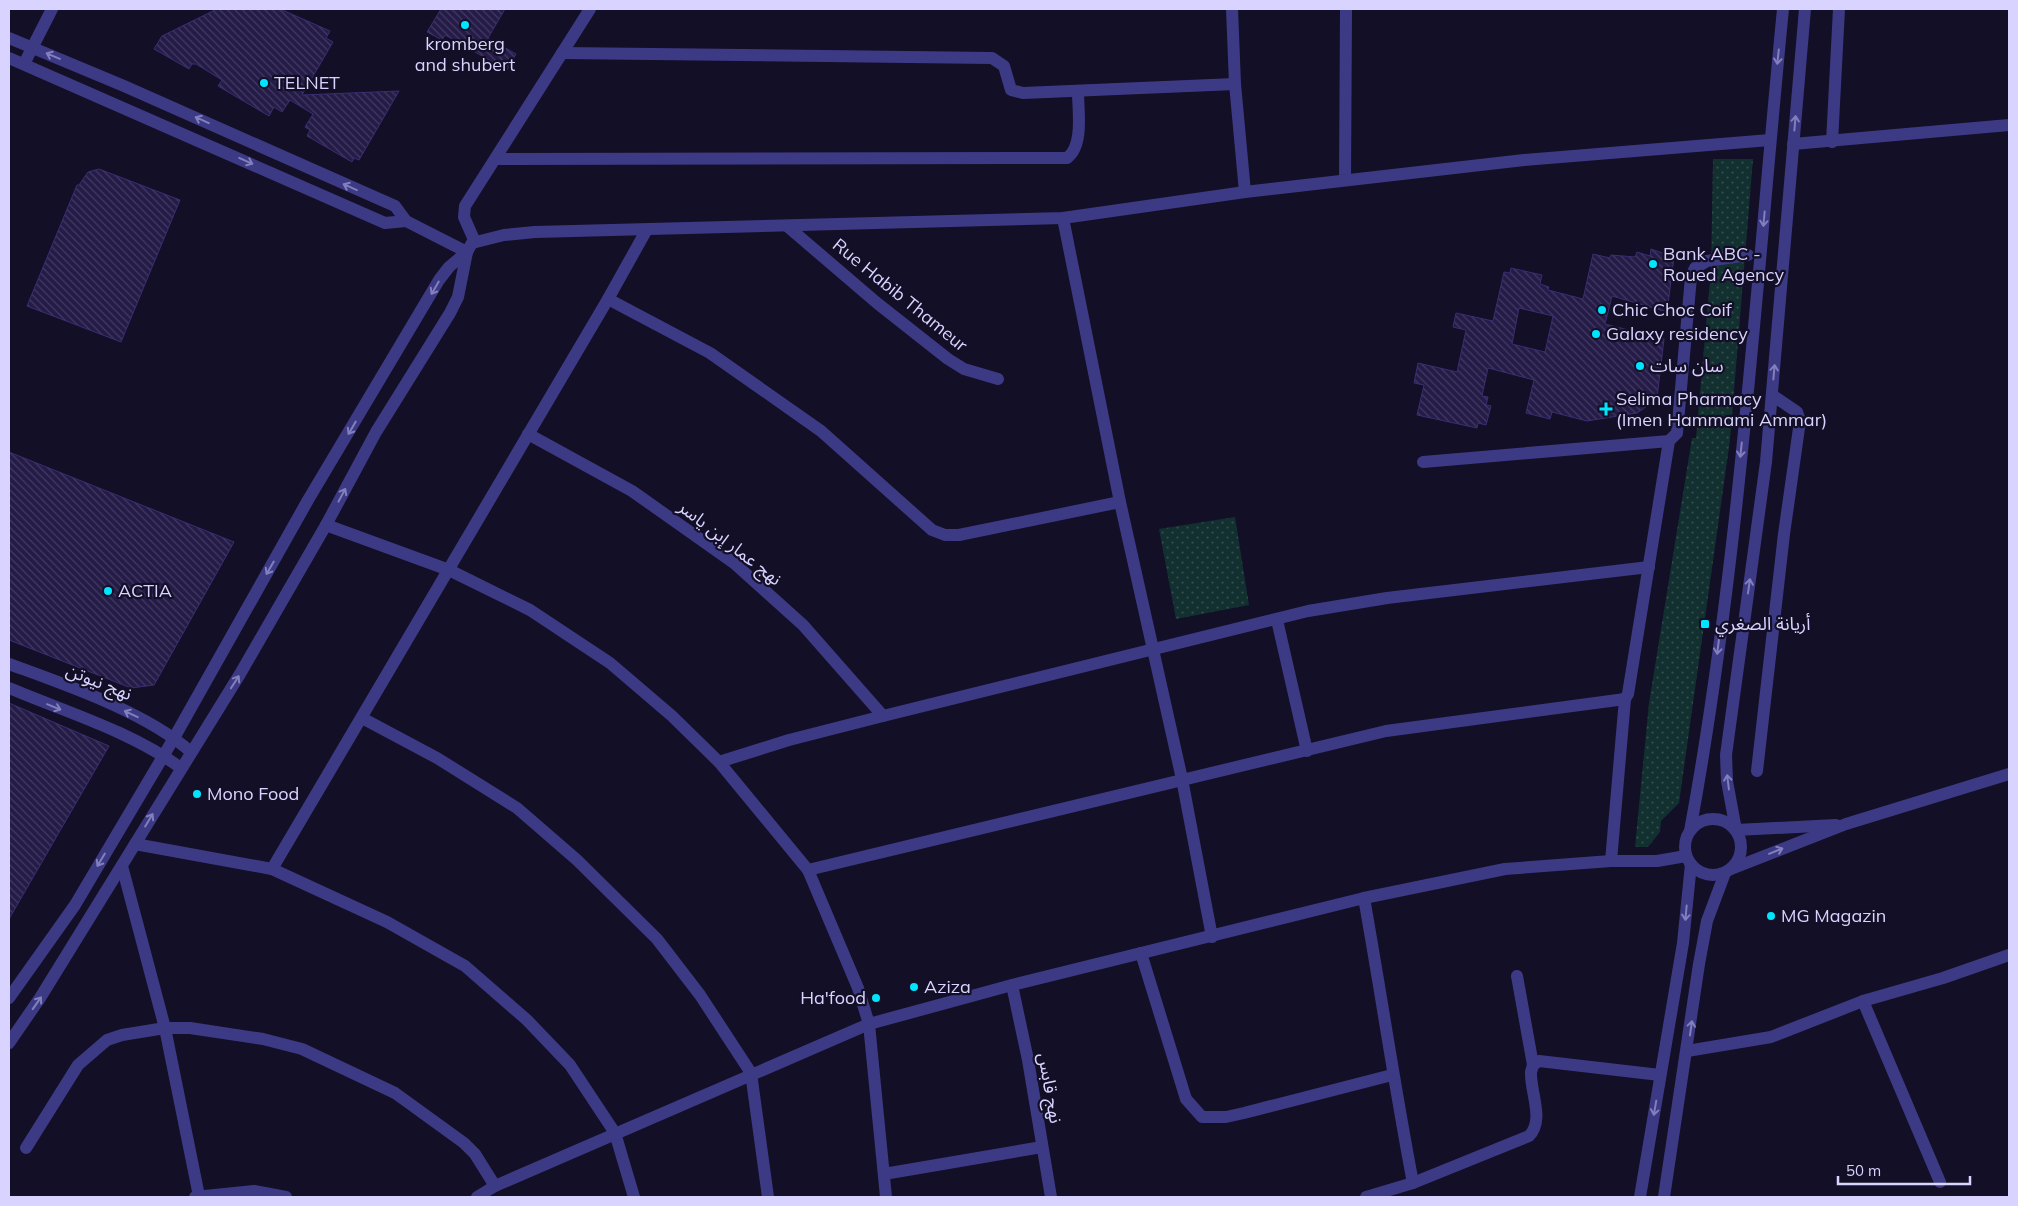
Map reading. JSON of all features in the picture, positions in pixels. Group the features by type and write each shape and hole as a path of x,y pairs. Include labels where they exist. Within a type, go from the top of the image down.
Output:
{"street":[{"path":"24,64 52,9"},
{"path":"9,1043 40,998 180,768 240,674 326,526 376,432 458,297 471,247 464,217 464,208 590,9"},
{"path":"1232,9 1235,84 1245,192"},
{"path":"1345,180 1346,9"},
{"path":"1640,1197 1683,943 1688,860 1686,839 1690,831 1706,744 1734,530 1783,9"},
{"path":"1664,1197 1707,921 1728,871 1741,855 1742,846 1736,830 1727,781 1726,756 1766,462 1805,9"},
{"path":"1832,142 1839,9"},
{"path":"9,38 124,86 395,206 406,220 471,247"},
{"path":"562,53 992,58 1004,66 1008,82 1015,92 1078,92 1235,84"},
{"path":"9,58 385,223 406,220"},
{"path":"1776,77 1799,79"},
{"path":"117,104 124,86"},
{"path":"496,159 1067,158 1075,150 1077,140 1078,92"},
{"path":"1794,144 2009,125"},
{"path":"9,998 75,904 174,738 397,349 439,280 449,267 471,247 504,235 535,232 646,231 1063,218 1245,192 1524,160 1770,140"},
{"path":"1063,218 1120,502 1182,780 1212,937"},
{"name":"Rue Habib Thameur","path":"787,226 877,303 948,359 964,369 998,379"},
{"path":"272,869 608,299 646,231"},
{"path":"1611,861 1625,699 1628,694 1669,441 1677,433 1691,277 1695,268 1708,261 1748,255"},
{"path":"608,299 710,353 821,431 932,530 945,535 959,535 1120,502"},
{"path":"1757,771 1784,534 1800,421 1797,412 1772,395"},
{"name":"نهج عمار إبن ياسر","path":"528,434 632,491 734,563 803,625 883,716"},
{"path":"1423,462 1669,441"},
{"path":"326,526 449,570 530,610 610,663 672,716 719,762 808,870 858,988 869,1024 886,1197"},
{"path":"719,762 789,740 1308,611 1387,598 1649,566"},
{"path":"1277,620 1307,751"},
{"name":"نهج نيوتن","path":"9,664 134,715 174,738 190,752"},
{"path":"9,688 127,736 163,755 180,768"},
{"path":"808,870 1386,731 1625,699"},
{"path":"362,718 437,758 517,808 577,860 657,939 700,995 751,1073 768,1197"},
{"path":"477,1197 495,1186 615,1133 751,1073 869,1024 1012,985 1364,898 1505,869 1611,861 1688,860 1703,874 1711,876 1846,824 2009,774"},
{"path":"1690,831 1703,820 1711,819 1727,822 1736,830 1846,824"},
{"path":"135,844 272,869 387,922 465,966 527,1020 570,1065 615,1133 634,1197"},
{"path":"122,866 165,1028 197,1196 254,1191 286,1197"},
{"path":"1364,898 1382,1001 1392,1075 1413,1183"},
{"path":"1140,953 1186,1099 1202,1116 1218,1118 1244,1113 1392,1075"},
{"path":"1687,1052 1771,1037 1863,1001 1943,978 2009,955"},
{"path":"1366,1197 1383,1194 1413,1183 1529,1136 1533,1132 1537,1121 1531,1075 1533,1065 1517,976"},
{"name":"نهج قابس","path":"1012,985 1028,1060 1051,1197"},
{"path":"1863,1001 1940,1182"},
{"path":"26,1148 66,1081 78,1065 107,1040 122,1035 165,1028 190,1028 263,1038 302,1049 395,1093 464,1143 475,1154 495,1186"},
{"path":"1533,1065 1539,1061 1551,1061 1660,1075"},
{"path":"884,1174 1042,1147"}],"green space":[{"path":"1713,159 1753,159 1730,440 1679,803 1661,821 1660,832 1648,847 1635,847 1649,703 1692,438 1696,438 1711,269"},
{"path":"1235,517 1249,605 1176,619 1159,529"}],"building":[{"name":"TELNET","path":"217,9 280,9 330,31 326,38 333,42 302,95 399,91 359,160 354,158 352,162 307,136 310,130 305,127 313,114 290,100 282,112 274,107 269,116 218,86 222,80 196,64 192,64 189,69 154,49 162,36"},
{"path":"441,9 505,9 488,38 516,54 507,70 445,35 442,40 427,32"},
{"path":"99,169 180,200 121,342 27,306 77,185 79,185 88,172"},
{"name":"Galaxy residency","path":"1651,249 1674,257 1667,312 1612,296 1605,324 1664,339 1657,398 1643,409 1637,413 1587,421 1552,412 1550,419 1526,413 1534,380 1488,368 1482,396 1488,397 1486,405 1491,406 1486,425 1478,423 1477,428 1417,415 1424,385 1414,383 1418,363 1457,372 1466,330 1453,327 1456,313 1493,321 1504,272 1510,273 1511,268 1542,275 1540,284 1549,287 1548,290 1583,299 1593,254 1610,258 1611,255 1635,257 1637,252 1650,256","holes":["1519,308 1553,316 1545,352 1512,344"]},
{"name":"ACTIA","path":"9,452 234,542 154,685 131,688 9,640"},
{"path":"9,703 109,746 9,919"}],"place":[{"name":"kromberg and shubert","path":"465,25"},
{"name":"TELNET","path":"264,83"},
{"name":"Bank ABC - Roued Agency","path":"1653,264"},
{"name":"Chic Choc Coif","path":"1602,310"},
{"name":"Galaxy residency","path":"1596,334"},
{"name":"سان سات","path":"1640,366"},
{"name":"Selima Pharmacy (Imen Hammami Ammar)","path":"1606,409"},
{"name":"ACTIA","path":"108,591"},
{"name":"أريانة الصغري","path":"1705,624"},
{"name":"Mono Food","path":"197,794"},
{"name":"MG Magazin","path":"1771,916"},
{"name":"Aziza","path":"914,987"},
{"name":"Ha'food","path":"876,998"}]}
